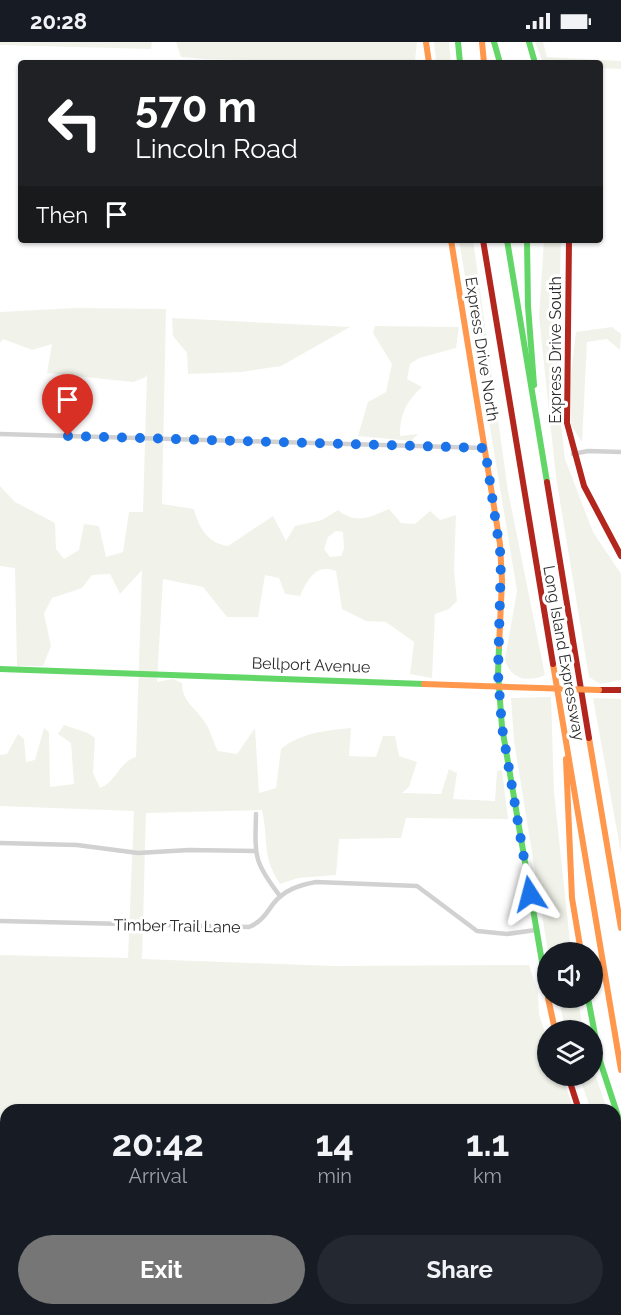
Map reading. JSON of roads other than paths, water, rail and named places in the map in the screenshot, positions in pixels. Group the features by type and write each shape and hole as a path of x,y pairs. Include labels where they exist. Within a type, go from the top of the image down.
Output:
{"main road":[{"path":"426,42 429,60"},
{"path":"458,42 460,60"},
{"path":"482,42 484,60"},
{"path":"494,42 499,60"},
{"path":"529,42 534,60"},
{"name":"Express Drive North","path":"451,243 501,558 498,687 503,737 538,942"},
{"name":"Long Island Expressway","path":"483,243 621,1071"},
{"name":"Long Island Expressway","path":"507,243 621,928"},
{"path":"527,243 535,415"},
{"name":"Express Drive South","path":"569,243 565,392 567,423 573,454 588,496 621,556"},
{"name":"Bellport Avenue","path":"0,669 621,690"},
{"path":"567,748 564,771 572,898 579,942"},
{"path":"590,1008 600,1061 614,1104"},
{"path":"571,1086 577,1104"}],"street":[{"path":"0,434 485,448"},
{"path":"573,454 588,451 621,452"},
{"path":"256,814 255,851 263,874 280,896"},
{"path":"0,843 77,845 138,853 189,850 255,851"},
{"name":"Timber Trail Lane","path":"0,921 238,929 258,924 280,896 302,885 316,882 417,886 477,931 507,934 536,930"}]}
